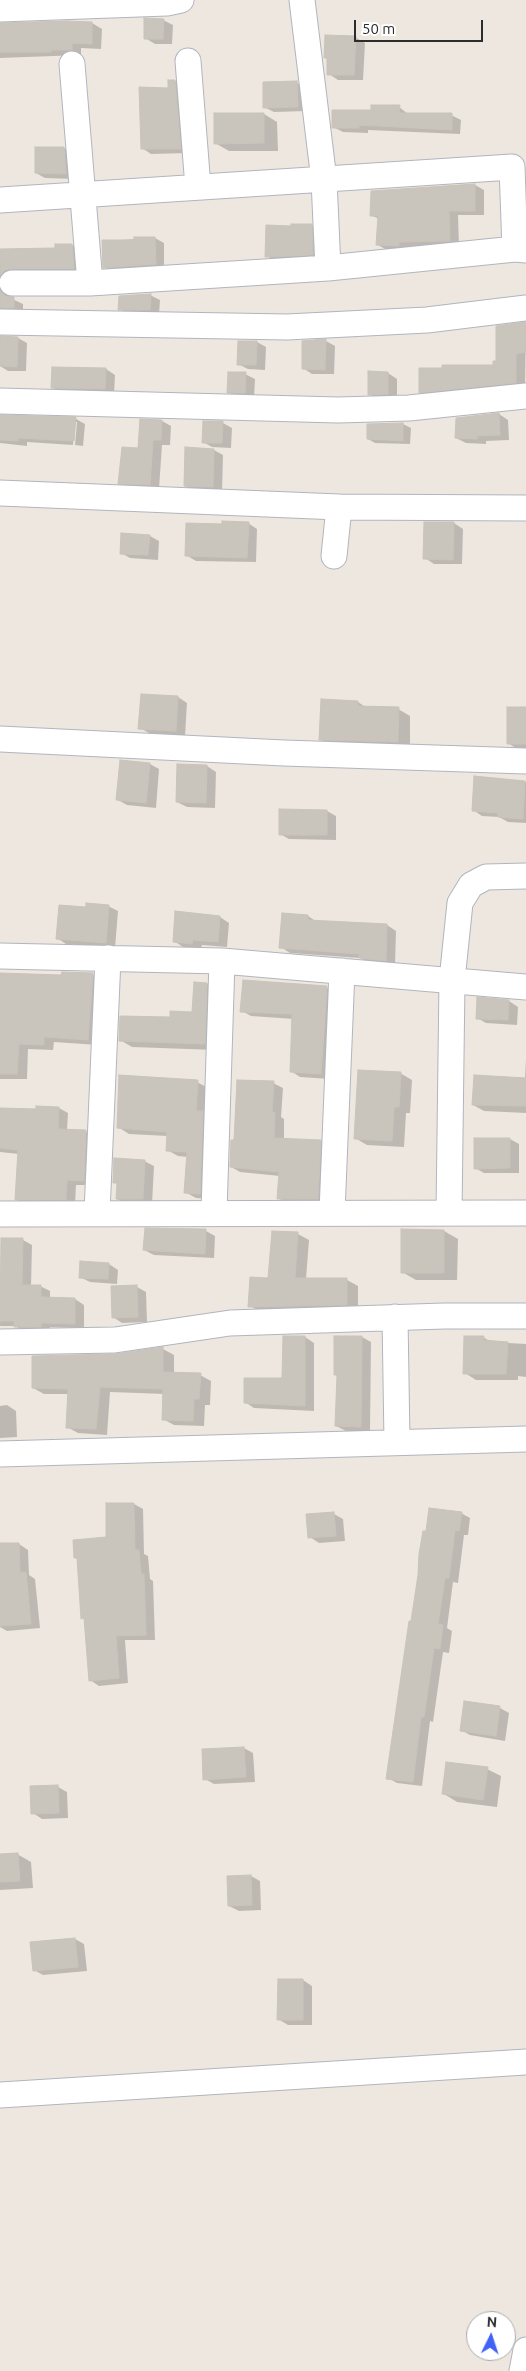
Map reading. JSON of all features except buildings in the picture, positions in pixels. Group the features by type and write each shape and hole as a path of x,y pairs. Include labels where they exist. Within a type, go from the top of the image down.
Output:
{"street":[{"path":"0,9 167,3 181,0"},
{"path":"302,0 324,180 328,268"},
{"path":"188,61 198,188"},
{"path":"72,64 90,283"},
{"path":"0,200 512,167 521,249 328,268 90,283 12,283"},
{"path":"0,322 287,327 427,320 526,308"},
{"path":"0,401 338,410 409,408 526,396"},
{"path":"0,493 339,506 526,508"},
{"path":"334,556 339,506"},
{"path":"0,739 264,752 526,761"},
{"path":"449,1213 452,980 460,903 472,885 486,877 526,876"},
{"path":"0,956 222,961 526,986"},
{"path":"97,1213 108,958"},
{"path":"214,1212 222,961"},
{"path":"332,1212 342,971"},
{"path":"0,1214 214,1212 526,1213"},
{"path":"0,1342 115,1340 230,1323 395,1317 526,1316"},
{"path":"395,1317 397,1442"},
{"path":"0,1454 526,1439"},
{"path":"0,2095 526,2062"},
{"path":"522,2371 526,2350"}]}
